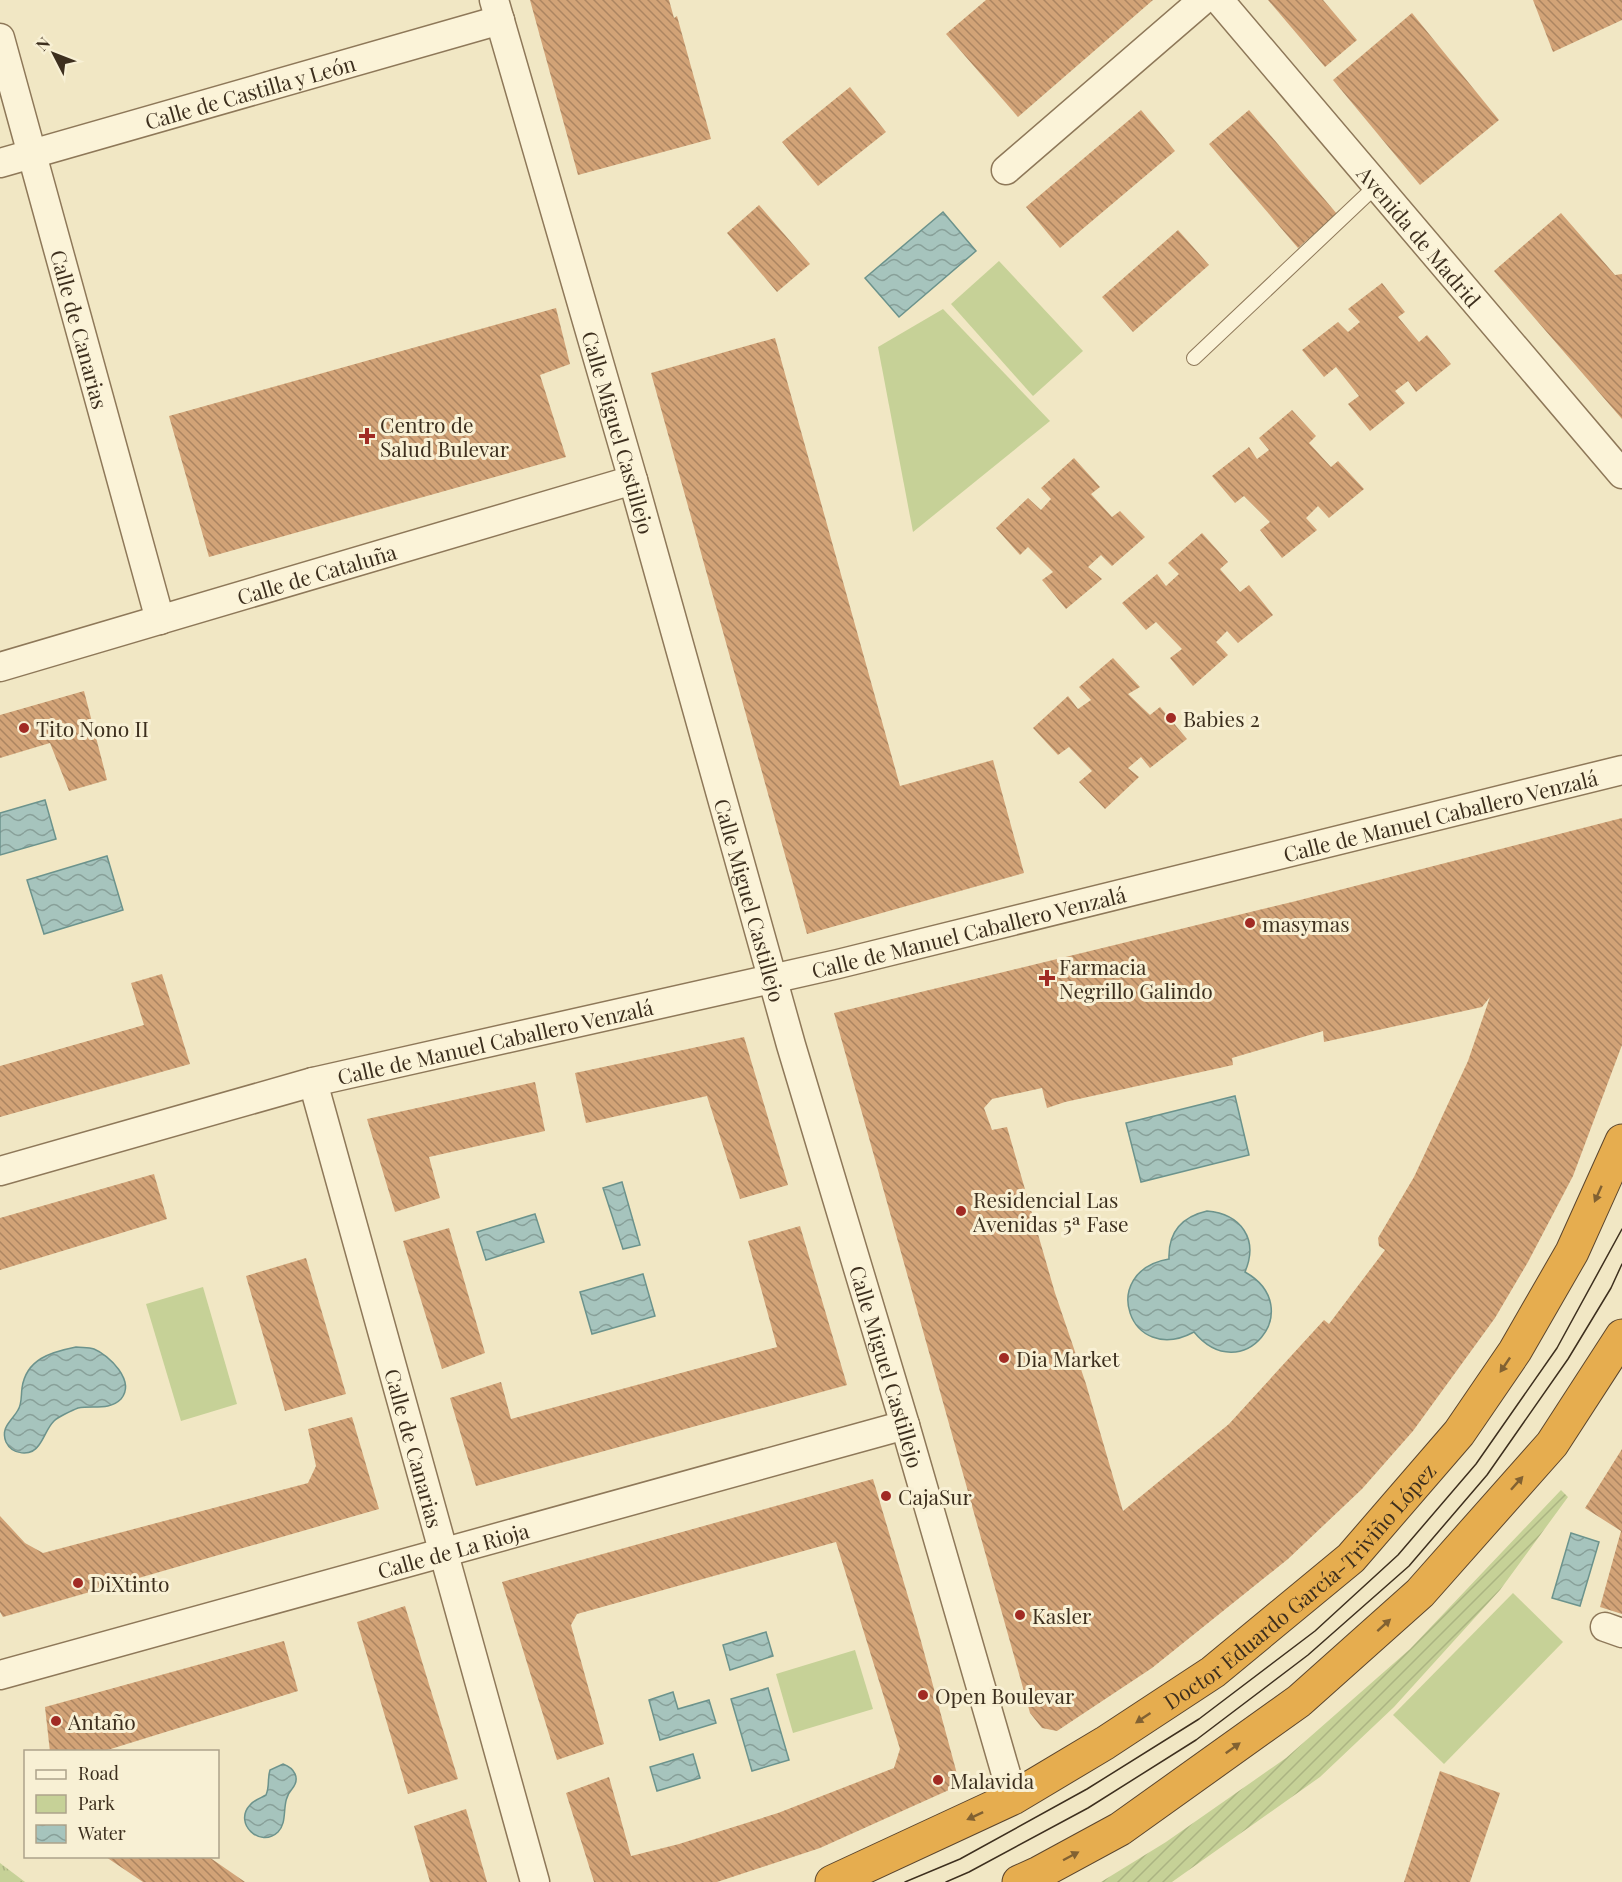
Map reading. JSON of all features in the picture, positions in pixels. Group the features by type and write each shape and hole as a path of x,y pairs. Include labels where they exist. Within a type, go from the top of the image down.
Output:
{"highway":[{"name":"Doctor Eduardo García-Triviño López","path":"832,1882 1013,1798 1105,1743 1213,1672 1351,1558 1459,1433 1515,1351 1572,1252 1622,1141"},
{"path":"1032,1879 1120,1829 1299,1701 1420,1593 1552,1444 1622,1336"}],"street":[{"path":"1006,170 1203,0"},
{"name":"Avenida de Madrid","path":"1219,0 1622,474"},
{"name":"Calle de Castilla y León","path":"0,163 497,10"},
{"name":"Calle Miguel Castillejo","path":"497,10 633,480 791,1045 905,1425 1013,1798"},
{"name":"Calle de Canarias","path":"0,38 160,620"},
{"name":"Calle de Cataluña","path":"0,667 633,480"},
{"name":"Calle de Manuel Caballero Venzalá","path":"0,1171 313,1082 773,978 1622,770"},
{"name":"Calle de Canarias","path":"313,1082 535,1882"},
{"name":"Calle de La Rioja","path":"0,1675 905,1425"}],"lane":[{"path":"1194,358 1377,186"}],"green space":[{"path":"999,261 1083,351 1033,396 951,304"},
{"path":"943,309 1050,421 913,532 878,347"},
{"path":"203,1287 237,1404 181,1421 146,1304"},
{"path":"1561,1490 1568,1497 1500,1590 1394,1707 1320,1777 1172,1882 1101,1882 1166,1842 1286,1758 1410,1649"},
{"path":"1513,1593 1563,1642 1444,1764 1393,1715"},
{"path":"855,1650 873,1709 793,1733 776,1674"},
{"path":"0,1863 25,1882 0,1882"}],"water":[{"path":"943,212 976,251 899,317 865,278"},
{"path":"45,800 56,839 0,855 0,813"},
{"path":"107,856 123,910 44,934 27,880"},
{"path":"1235,1096 1249,1155 1141,1182 1126,1123"},
{"path":"622,1182 640,1245 623,1249 603,1188"},
{"path":"1207,1211 1229,1217 1244,1230 1250,1249 1245,1272 1263,1287 1271,1305 1270,1322 1262,1337 1248,1348 1231,1352 1213,1348 1194,1332 1171,1339 1153,1337 1139,1327 1130,1313 1128,1297 1133,1280 1147,1267 1169,1259 1171,1241 1178,1228 1190,1217"},
{"path":"535,1214 544,1242 486,1260 477,1232"},
{"path":"643,1274 655,1316 592,1334 580,1292"},
{"path":"76,1347 94,1349 113,1363 125,1384 125,1392 121,1399 111,1405 78,1408 71,1411 54,1421 36,1449 27,1453 13,1450 6,1442 4,1432 19,1408 24,1378 41,1358"},
{"path":"1571,1533 1599,1542 1580,1606 1552,1598"},
{"path":"766,1632 773,1656 730,1670 723,1645"},
{"path":"768,1688 789,1760 752,1771 731,1699"},
{"path":"673,1692 678,1709 709,1700 716,1723 660,1740 649,1700"},
{"path":"693,1754 700,1778 657,1791 650,1767"},
{"path":"283,1764 293,1771 296,1781 286,1800 281,1828 271,1836 257,1836 247,1826 246,1812 252,1803 266,1795 270,1770"}],"building":[{"path":"530,0 669,0 674,18 677,16 711,139 578,175"},
{"path":"986,0 1153,0 1018,117 946,34"},
{"path":"1268,0 1323,0 1357,40 1325,67"},
{"path":"1533,0 1622,0 1622,20 1553,52"},
{"path":"1412,13 1499,120 1420,185 1333,80"},
{"path":"850,87 886,132 818,186 782,142"},
{"path":"1141,110 1175,151 1060,248 1026,207"},
{"path":"1249,110 1337,214 1298,248 1209,144"},
{"path":"759,205 810,264 777,292 727,233"},
{"path":"1561,213 1615,275 1622,274 1622,419 1494,271"},
{"path":"1178,230 1209,265 1133,332 1102,297"},
{"path":"1382,283 1405,312 1398,317 1419,342 1427,335 1451,364 1416,392 1408,381 1395,391 1405,403 1370,431 1348,404 1359,396 1336,367 1324,377 1302,350 1338,322 1348,332 1360,322 1348,309"},
{"name":"Centro de Salud Bulevar","path":"556,308 570,364 540,375 566,457 209,557 169,416"},
{"path":"775,338 900,786 993,760 1024,873 807,934 651,373"},
{"path":"1292,410 1316,436 1309,443 1331,467 1338,461 1364,489 1329,518 1318,506 1306,518 1317,530 1282,558 1260,530 1270,522 1244,496 1235,503 1212,476 1249,447 1257,459 1269,450 1259,438"},
{"path":"1074,458 1100,487 1091,494 1112,517 1120,511 1145,537 1112,566 1101,555 1088,567 1102,579 1066,609 1042,580 1053,572 1028,547 1020,555 996,528 1028,498 1041,510 1051,499 1041,488"},
{"path":"1202,533 1228,562 1220,569 1240,592 1249,585 1273,615 1238,643 1227,631 1216,642 1228,655 1193,686 1170,658 1182,649 1156,622 1146,630 1122,603 1157,574 1166,586 1179,574 1168,563"},
{"path":"1113,658 1140,687 1128,694 1150,715 1160,707 1187,739 1150,768 1141,757 1128,768 1139,777 1105,809 1079,782 1092,771 1069,747 1058,755 1033,728 1068,696 1078,709 1091,700 1079,687"},
{"path":"84,691 107,780 69,791 50,743 0,758 0,715"},
{"path":"1622,818 1622,1045 1573,1176 1528,1262 1495,1318 1413,1431 1362,1489 1288,1559 1152,1668 1057,1731 1042,1728 1030,1713 834,1013 1292,902","holes":["1490,997 1468,1061 1414,1177 1378,1238 1379,1246 1385,1250 1329,1324 1324,1320 1229,1424 1123,1511 1086,1384 1055,1293 1007,1127 992,1130 984,1108 992,1099 1042,1088 1047,1108 1233,1065 1232,1058 1323,1031 1324,1042 1482,1007"]},
{"path":"162,974 190,1064 0,1117 0,1066 144,1025 131,983"},
{"path":"744,1037 788,1185 740,1199 707,1096 586,1123 575,1073"},
{"path":"535,1082 545,1131 429,1157 440,1198 395,1212 367,1119"},
{"path":"154,1174 167,1219 0,1270 0,1218"},
{"path":"800,1226 847,1385 476,1486 450,1398 501,1382 511,1419 777,1347 748,1241"},
{"path":"449,1228 485,1353 442,1369 403,1241"},
{"path":"306,1258 346,1394 285,1411 246,1276"},
{"path":"352,1417 379,1509 3,1617 0,1612 0,1516 25,1543 43,1553 308,1483 316,1466 308,1429"},
{"path":"1622,1449 1622,1614 1600,1607 1621,1531 1585,1508"},
{"path":"873,1479 918,1630 960,1785 820,1848 717,1882 594,1882 566,1793 609,1777 631,1856 679,1844 778,1813 894,1768 900,1749 836,1542 577,1614 571,1625 604,1744 557,1760 502,1582"},
{"path":"405,1606 458,1779 408,1794 357,1622"},
{"path":"284,1641 298,1691 107,1750 50,1750 45,1707"},
{"path":"1440,1771 1500,1793 1470,1882 1404,1882"},
{"path":"466,1809 487,1882 430,1882 414,1826"},
{"path":"107,1858 210,1858 245,1882 143,1882"}],"tram line":[{"path":"905,1882 960,1859 1087,1789 1199,1719 1315,1631 1398,1555 1476,1464 1557,1348 1622,1229"},
{"path":"946,1882 1088,1808 1196,1740 1308,1655 1409,1566 1487,1475 1568,1359 1611,1288 1622,1264"}],"place":[{"name":"Centro de Salud Bulevar","path":"367,436"},
{"name":"Babies 2","path":"1171,718"},
{"name":"Tito Nono II","path":"24,728"},
{"name":"masymas","path":"1250,923"},
{"name":"Farmacia Negrillo Galindo","path":"1047,978"},
{"name":"Residencial Las Avenidas 5ª Fase","path":"961,1211"},
{"name":"Dia Market","path":"1004,1358"},
{"name":"CajaSur","path":"886,1496"},
{"name":"DiXtinto","path":"78,1583"},
{"name":"Kasler","path":"1020,1615"},
{"name":"Open Boulevar","path":"923,1695"},
{"name":"Antaño","path":"56,1721"},
{"name":"Malavida","path":"938,1780"}]}
